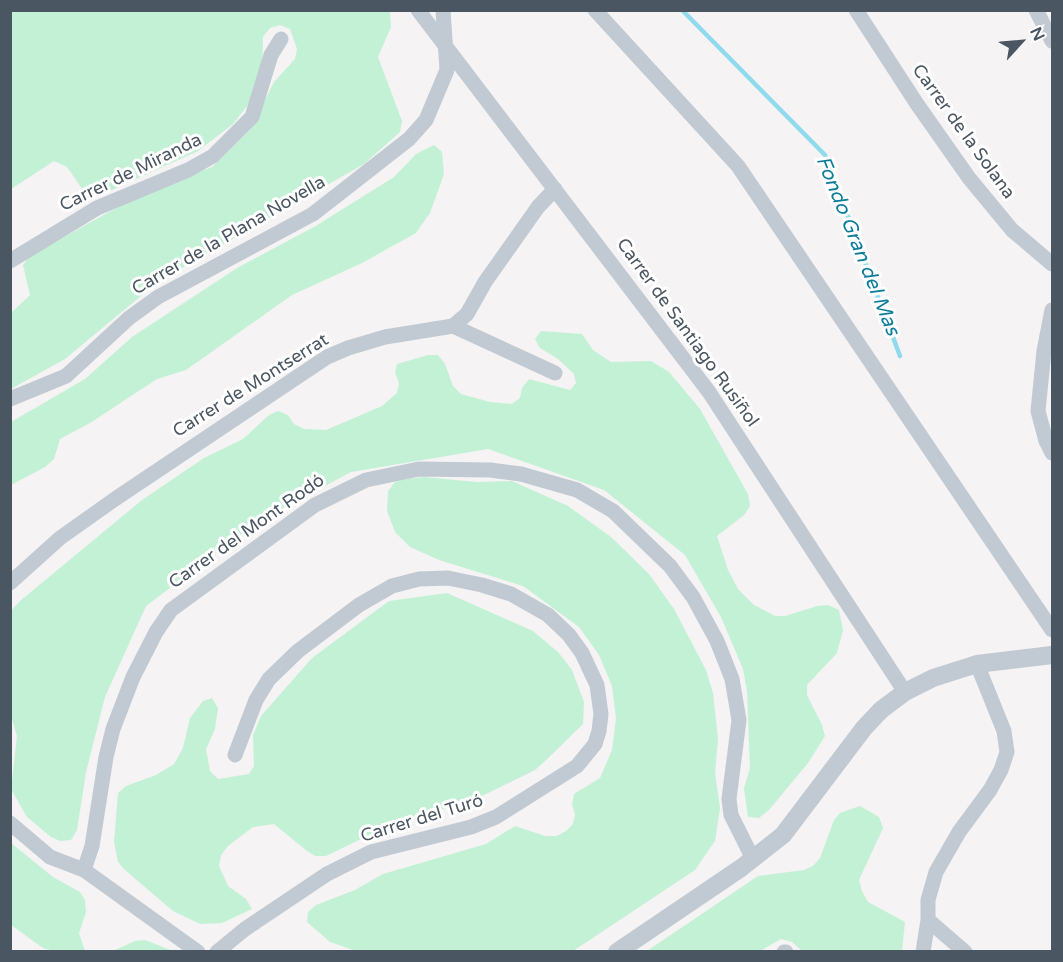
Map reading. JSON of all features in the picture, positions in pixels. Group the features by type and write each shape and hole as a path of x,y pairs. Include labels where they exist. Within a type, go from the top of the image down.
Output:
{"street":[{"name":"Carrer de Santiago Rusiñol","path":"418,10 709,392 905,692"},
{"name":"Carrer de la Plana Novella","path":"10,399 66,376 129,318 158,297 313,214 410,139 426,120 447,70 444,10"},
{"path":"595,10 738,166 1053,630"},
{"name":"Carrer de la Solana","path":"856,10 916,104 969,178 1012,230 1053,264"},
{"path":"1036,10 1053,41"},
{"name":"Carrer de Miranda","path":"10,261 97,208 188,171 213,156 252,117 271,55 281,39"},
{"path":"555,189 538,207 485,282 467,314 453,326 555,373"},
{"path":"1053,309 1044,351 1038,411 1046,441 1053,453"},
{"name":"Carrer de Montserrat","path":"10,583 60,538 114,499 327,357 385,337 453,326"},
{"name":"Carrer del Mont Rodó","path":"84,870 92,846 106,757 113,729 133,677 156,632 171,610 266,538 324,500 366,480 419,469 490,470 521,474 577,490 613,511 670,566 693,597 717,640 732,679 739,720 729,798 731,815 753,859"},
{"name":"Carrer del Turó","path":"217,951 245,929 327,874 371,852 471,827 496,817 578,766 591,750 599,731 601,714 597,685 591,668 569,635 548,615 511,594 482,585 448,578 419,579 392,586 359,605 298,651 269,679 256,699 235,755"},
{"path":"616,951 753,859 783,834 806,807 864,728 881,710 905,692 933,678 977,664 1053,655"},
{"path":"922,951 928,920 928,900 936,872 959,832 990,790 1001,771 1007,752 1004,731 977,664"},
{"path":"10,823 50,857 84,870 198,951"},
{"path":"928,920 965,951"}],"green space":[{"path":"11,11 390,11 391,27 378,57 402,121 400,132 364,164 159,281 65,359 11,389 11,313 30,295 23,265 30,256 143,193 212,167 250,130 274,82 295,59 297,49 290,29 280,25 270,28 263,37 262,76 255,96 233,124 198,151 105,193 85,193 67,167 54,161 11,189"},
{"path":"434,145 442,152 444,174 430,213 416,233 362,263 292,295 186,370 157,379 90,423 60,439 54,459 45,467 11,485 11,422 85,379 132,337 237,268 314,227 394,177 416,154"},
{"path":"541,331 582,334 593,350 611,362 651,361 669,372 700,409 748,494 750,506 744,515 717,536 728,570 738,589 754,605 775,616 785,616 817,606 828,605 839,610 843,630 837,653 807,685 807,695 825,736 808,763 769,810 759,818 748,817 744,788 750,768 747,691 743,669 721,617 685,555 604,490 488,449 351,472 256,523 146,606 105,697 86,772 77,830 71,840 60,841 51,837 27,817 11,789 17,736 11,716 10,612 20,601 142,500 204,458 243,439 269,415 278,411 288,415 294,424 304,429 326,430 382,406 397,393 399,383 395,373 397,364 428,355 438,355 445,364 453,386 461,394 490,402 512,404 520,398 522,388 529,379 570,390 576,383 574,374 558,359 540,348 535,339"},
{"path":"424,477 477,482 512,481 568,506 611,537 649,574 674,609 706,670 713,693 718,739 715,773 720,808 715,841 695,870 573,951 356,951 330,942 307,922 308,912 316,905 355,890 383,874 486,844 515,826 545,836 557,836 566,831 573,824 574,794 600,778 612,750 616,718 612,686 599,655 579,627 523,586 439,560 410,547 395,532 387,511 388,491 394,483 403,479"},
{"path":"447,593 533,631 558,652 572,670 584,702 583,724 535,770 462,804 398,821 326,856 315,856 274,824 253,827 228,846 221,855 219,866 228,886 246,899 252,909 222,923 200,924 173,911 118,862 114,842 118,793 126,786 156,775 174,764 183,748 190,718 203,701 212,698 218,708 215,729 206,749 210,771 218,779 249,774 254,766 253,735 261,716 312,658 389,601"},
{"path":"860,806 879,817 883,828 859,880 862,891 868,902 905,922 902,951 802,951 792,942 781,939 760,951 647,951 758,876 804,870 813,866 820,858 834,820 840,813"},
{"path":"11,843 53,877 80,892 85,900 86,912 79,933 85,951 54,951 43,948 11,925"},
{"path":"145,940 173,951 113,951 135,941"}],"waterway":[{"name":"Fondo Gran del Mas","path":"682,10 825,155 900,356"}]}
